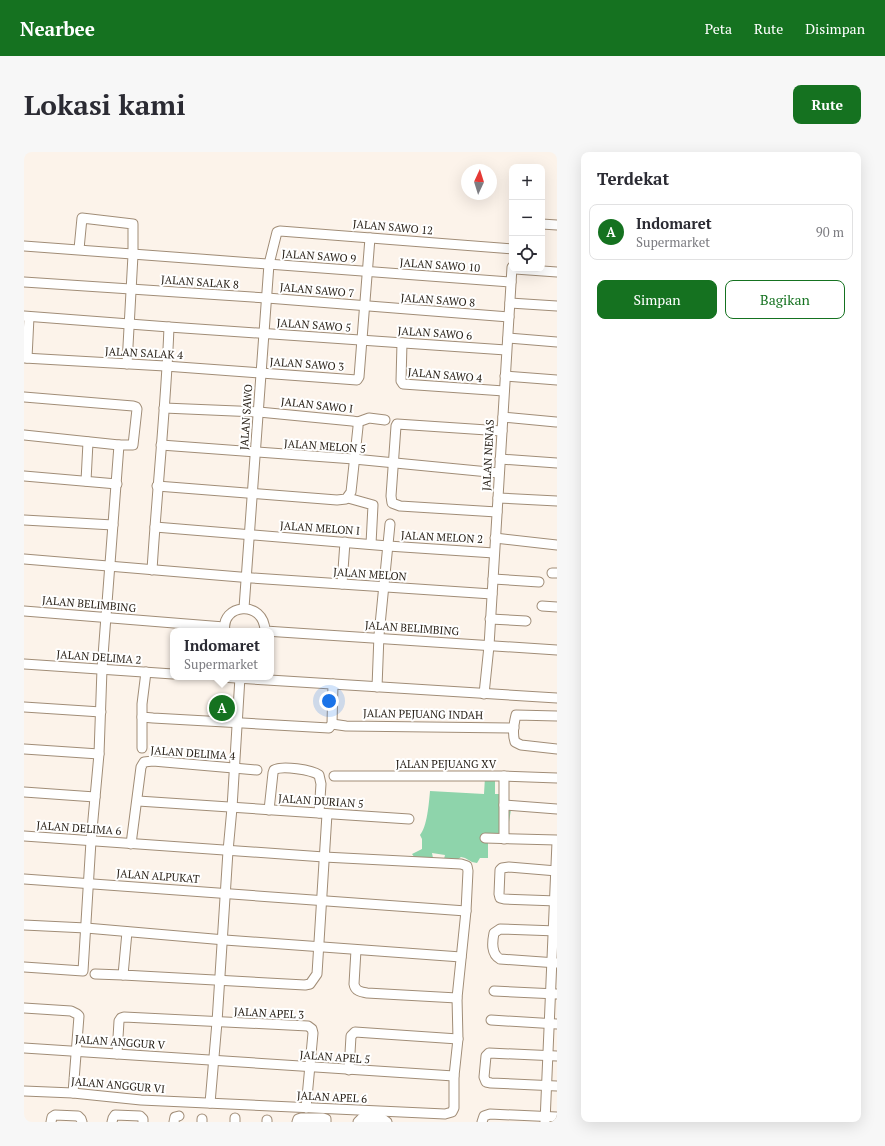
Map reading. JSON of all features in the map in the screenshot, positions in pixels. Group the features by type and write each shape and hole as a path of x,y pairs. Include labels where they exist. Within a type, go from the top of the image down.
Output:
{"street":[{"path":"79,249 81,220 84,218 133,224 133,255 127,364"},
{"path":"545,224 557,224"},
{"name":"JALAN SAWO 12","path":"280,230 508,249"},
{"name":"JALAN SAWO","path":"244,608 270,264 275,235 280,230"},
{"path":"361,340 370,238"},
{"name":"JALAN SAWO 9","path":"24,246 367,271"},
{"name":"JALAN SAWO 10","path":"367,271 511,282"},
{"path":"545,271 557,272"},
{"name":"JALAN NENAS","path":"484,694 489,646 512,272"},
{"name":"JALAN SALAK 8","path":"24,282 267,298"},
{"name":"JALAN SAWO 7","path":"267,298 365,306"},
{"path":"510,303 557,306"},
{"name":"JALAN SAWO 8","path":"365,306 509,317"},
{"path":"26,358 27,317"},
{"name":"JALAN SAWO 5","path":"27,317 361,340"},
{"path":"152,570 169,327"},
{"path":"508,338 557,342"},
{"name":"JALAN SAWO 6","path":"361,340 506,350"},
{"name":"JALAN SAWO 3","path":"262,373 357,380 359,377 361,340"},
{"name":"JALAN SAWO 4","path":"402,342 401,381 403,384 504,391"},
{"name":"JALAN SALAK 4","path":"26,358 262,373"},
{"path":"505,376 557,380"},
{"path":"24,397 136,407 137,409 134,443 132,445 24,435"},
{"name":"JALAN SAWO I","path":"164,408 259,412 358,422 351,492 348,498"},
{"path":"503,417 556,422"},
{"path":"358,422 369,418 384,420"},
{"path":"497,512 395,505 392,503 391,496 396,426 399,424 502,431"},
{"path":"86,481 88,442"},
{"path":"24,967 83,971 91,841 99,754 102,669 119,445"},
{"name":"JALAN MELON 5","path":"161,445 354,459 393,464 499,473"},
{"path":"500,459 557,463"},
{"path":"24,476 117,484"},
{"path":"157,486 337,500 348,498 373,505 371,544"},
{"path":"498,498 557,501"},
{"path":"24,520 113,525"},
{"path":"377,687 379,638 390,524"},
{"name":"JALAN MELON I","path":"155,527 388,546"},
{"path":"495,538 557,545"},
{"path":"342,584 345,542"},
{"name":"JALAN MELON 2","path":"388,546 494,553"},
{"name":"JALAN MELON","path":"24,559 246,578 492,594"},
{"path":"493,579 539,582"},
{"path":"542,606 557,607"},
{"path":"225,628 226,620 230,614 244,608 251,609 257,613 261,618 264,628"},
{"name":"JALAN BELIMBING","path":"24,611 214,628"},
{"path":"490,619 526,621"},
{"name":"JALAN BELIMBING","path":"274,632 557,650"},
{"name":"JALAN DELIMA 2","path":"24,664 170,674"},
{"path":"142,748 142,704 146,672"},
{"path":"210,1103 220,981 240,680"},
{"path":"271,680 557,698"},
{"path":"332,724 334,684"},
{"path":"24,707 101,712"},
{"path":"557,716 518,715 516,716 514,728 514,740 517,744 557,748"},
{"name":"JALAN PEJUANG INDAH","path":"142,716 319,728 329,728 332,724 346,726 514,728"},
{"path":"24,749 99,754"},
{"name":"JALAN DELIMA 4","path":"138,801 141,768 144,762 152,761 257,770"},
{"path":"96,974 123,974 305,986 310,984 317,974 324,857 323,814 319,775 311,771 280,768 274,770 269,810"},
{"name":"JALAN PEJUANG XV","path":"334,776 504,776 557,778"},
{"path":"504,776 504,838"},
{"path":"24,792 95,797"},
{"name":"JALAN DURIAN 5","path":"138,801 409,819"},
{"name":"JALAN DELIMA 6","path":"131,844 138,801"},
{"path":"504,805 557,809"},
{"name":"JALAN DELIMA 6","path":"24,836 324,857 465,865 468,871 466,911"},
{"path":"485,838 557,841 552,1055 546,1086 545,1119"},
{"path":"556,871 505,868 500,870 498,894 502,899 556,901"},
{"name":"JALAN ALPUKAT","path":"24,879 466,911"},
{"path":"454,1076 458,1039 457,998 466,911"},
{"path":"24,925 86,928 461,958"},
{"path":"554,963 500,959 494,954 493,936 496,931 500,929 555,931"},
{"path":"123,974 127,932"},
{"path":"356,950 354,984 358,991 367,993 457,998"},
{"path":"494,991 554,994"},
{"path":"24,1008 65,1010 77,1014 79,1020 73,1094"},
{"path":"117,1054 119,1021 122,1017 217,1022"},
{"path":"491,1020 553,1023"},
{"name":"JALAN APEL 3","path":"217,1022 310,1027 313,1033 306,1108"},
{"path":"349,1070 351,1036 355,1032 458,1039"},
{"name":"JALAN ANGGUR V","path":"24,1048 213,1061"},
{"path":"552,1055 489,1053 486,1056 484,1078 486,1082 491,1083 557,1086"},
{"name":"JALAN APEL 5","path":"213,1061 454,1076"},
{"name":"JALAN APEL 6","path":"210,1103 445,1114 452,1112 454,1108 454,1076"},
{"name":"JALAN ANGGUR VI","path":"24,1091 141,1100 210,1103"},
{"path":"482,1122 486,1114 514,1119 557,1118"},
{"path":"50,1122 52,1117 55,1115 78,1116 82,1119 82,1122"},
{"path":"112,1122 112,1118 115,1115 123,1115 140,1116 143,1119 143,1122"},
{"path":"297,1122 298,1119 301,1118 323,1118 326,1119 326,1122"},
{"path":"358,1122 362,1118 383,1119 387,1122"}],"green space":[{"path":"485,777 495,777 495,794 499,794 500,799 512,803 509,822 504,821 505,828 509,828 508,833 488,841 488,858 480,858 477,863 461,857 457,860 444,859 445,855 432,853 433,858 415,858 412,854 422,849 422,839 420,835 426,821 430,791 484,794"}],"place":[{"name":"Indomaret","path":"222,708"}]}
